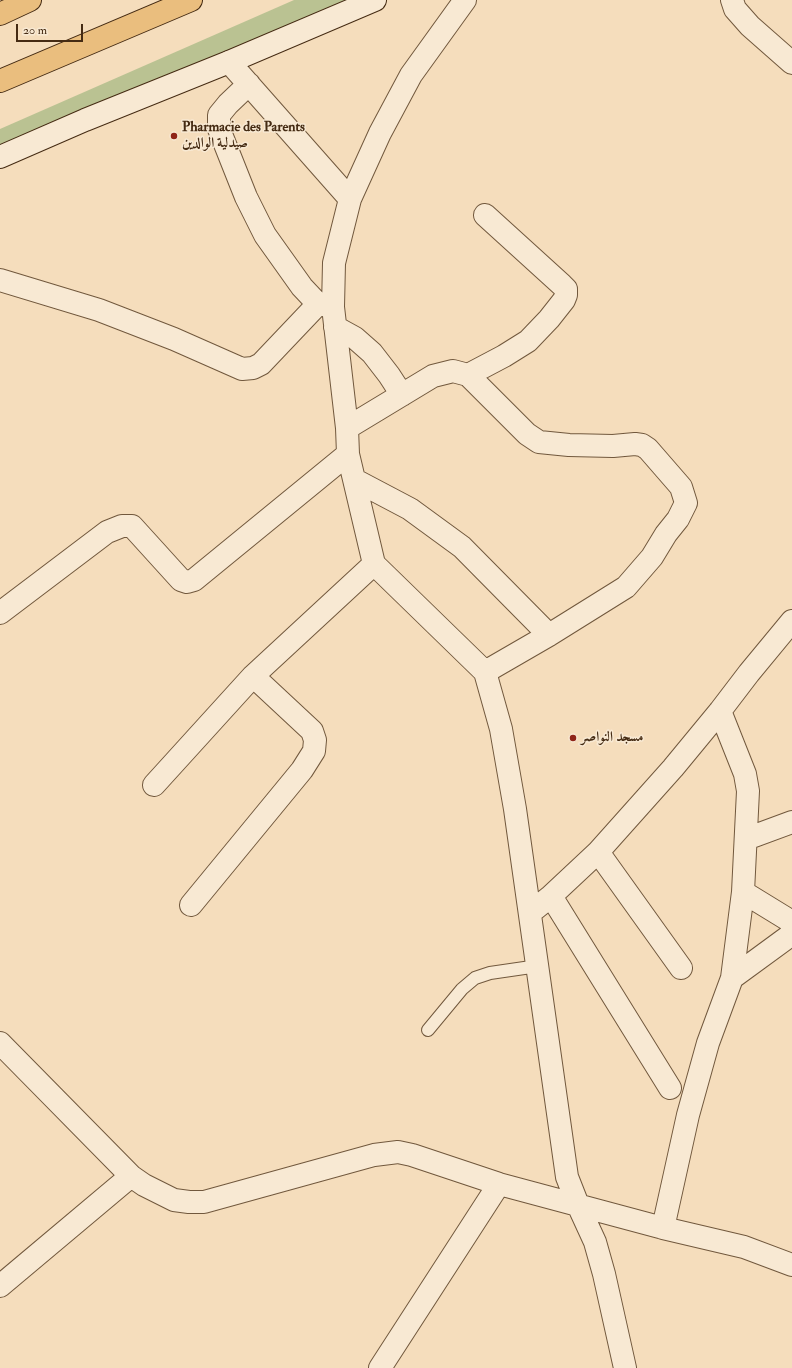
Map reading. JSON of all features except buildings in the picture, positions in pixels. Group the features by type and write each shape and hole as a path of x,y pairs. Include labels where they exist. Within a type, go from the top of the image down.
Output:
{"highway":[{"path":"0,14 30,0"},
{"path":"0,81 191,0"}],"street":[{"path":"0,157 85,120 230,62 375,0"},
{"path":"465,0 411,75 380,133 350,198 334,263 329,312 347,428 348,454 374,564 485,672 501,729 515,809 567,1177 595,1242 604,1274 625,1368"},
{"path":"732,0 735,9 750,26 792,63"},
{"path":"230,62 350,198"},
{"path":"249,84 228,104 220,115 218,129 246,197 265,235 302,287 372,353 402,395"},
{"path":"468,375 504,356 528,341 549,319 566,295 566,289 562,285 485,215"},
{"path":"0,280 99,310 174,339 242,369 253,368 261,364 329,312"},
{"path":"347,428 433,376 453,371 468,375 527,434 539,442 569,445 642,445 648,449 681,487 686,503 678,519 666,534 652,557 626,587 550,636 485,672"},
{"path":"0,613 107,532 122,526 132,526 181,580 187,582 194,580 348,454"},
{"path":"355,480 410,509 462,546 550,636"},
{"path":"154,785 253,676 374,564"},
{"path":"530,913 551,896 598,852 673,768 720,711 749,672 792,621"},
{"path":"191,905 302,770 314,751 315,740 312,730 253,676"},
{"path":"663,1228 688,1115 708,1043 732,978 743,892 748,791 745,774 720,711"},
{"path":"746,839 792,822"},
{"path":"598,852 681,968"},
{"path":"743,892 792,922"},
{"path":"551,896 670,1088"},
{"path":"732,978 792,934"},
{"path":"0,1044 131,1176 144,1185 174,1200 204,1202 374,1155 398,1152 412,1155 499,1184 663,1228 744,1247 792,1266"},
{"path":"0,1286 131,1176"},
{"path":"380,1368 499,1184"}],"lane":[{"path":"428,1030 462,989 476,978 490,973 538,966"}],"green space":[{"path":"294,0 371,0 0,168 0,129"}],"place":[{"name":"Pharmacie des Parents صيدلية الوالدين","path":"174,136"},
{"name":"مسجد النواصر","path":"573,738"}]}
